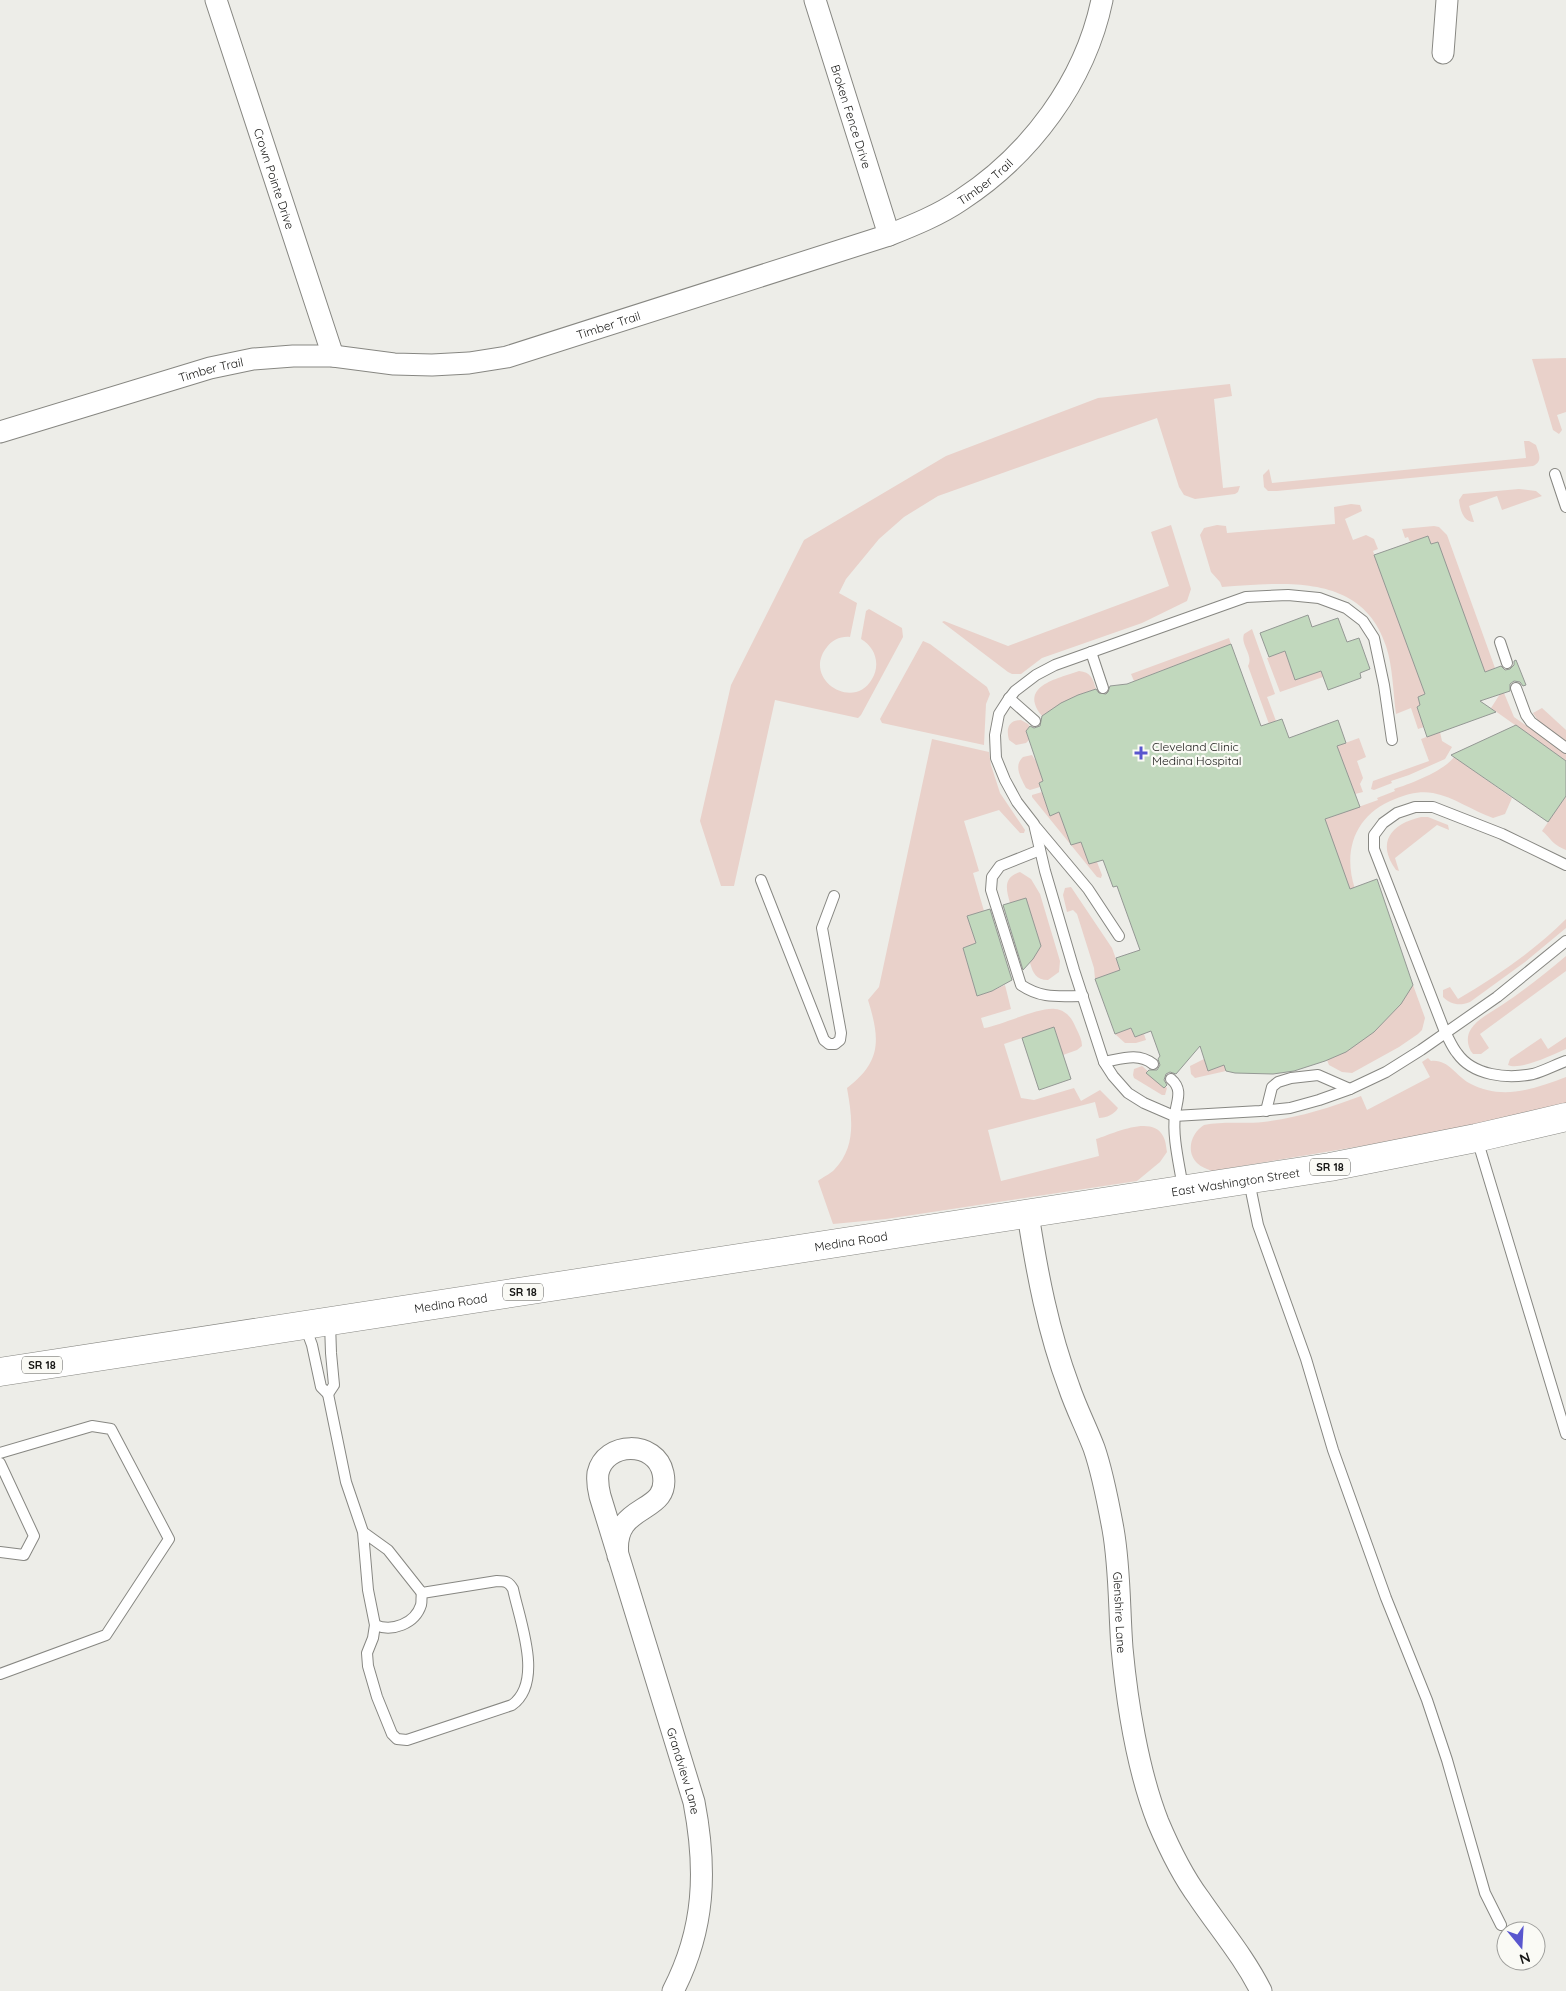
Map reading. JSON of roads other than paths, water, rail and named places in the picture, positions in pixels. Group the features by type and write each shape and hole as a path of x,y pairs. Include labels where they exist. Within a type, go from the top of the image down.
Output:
{"highway":[{"name":"East Washington Street","path":"962,1224 1330,1167 1476,1138 1566,1117"},
{"name":"Medina Road","path":"0,1372 962,1224"}],"street":[{"name":"Crown Pointe Drive","path":"216,0 333,356"},
{"name":"Broken Fence Drive","path":"815,0 889,235"},
{"name":"Timber Trail","path":"0,432 210,368 253,359 333,356 394,364 432,365 469,363 507,357 889,235 926,220 961,201 992,177 1021,150 1050,116 1071,82 1088,46 1102,0"},
{"path":"1443,53 1447,0"},
{"name":"Glenshire Lane","path":"1028,1214 1036,1269 1048,1322 1068,1386 1094,1449 1113,1530 1120,1588 1122,1647 1126,1678 1133,1725 1146,1783 1158,1820 1174,1857 1197,1897 1231,1941 1261,1991"},
{"name":"Grandview Lane","path":"618,1556 616,1543 619,1530 627,1519 650,1505 658,1497 663,1485 663,1472 658,1461 648,1452 637,1448 626,1448 613,1452 598,1471 598,1484 618,1556 694,1802 701,1838 703,1880 698,1916 691,1948 673,1991"}],"lane":[{"path":"1555,474 1566,507"},
{"path":"1119,936 1088,889 1017,802 996,758 995,735 999,714 1015,691 1036,675 1055,665 1246,597 1288,595 1319,598 1346,608 1363,621 1374,638 1384,686 1392,740"},
{"path":"1500,642 1507,663"},
{"path":"1091,652 1103,688"},
{"path":"1516,688 1526,715 1531,722 1566,748"},
{"path":"1009,698 1035,721"},
{"path":"1566,865 1502,834 1433,807 1415,807 1397,813 1382,823 1374,835 1374,849 1445,1032 1457,1054 1477,1069 1500,1076 1534,1074 1566,1061"},
{"path":"1034,824 1040,850 1104,1062 1128,1093 1144,1103 1174,1116 1290,1108 1350,1088 1386,1072 1517,982 1566,941"},
{"path":"1040,850 1000,866 992,877 992,890 1021,985 1033,993 1050,996 1083,996"},
{"path":"761,880 824,1040 828,1044 835,1044 840,1040 841,1033 822,928 834,896"},
{"path":"1104,1062 1134,1056 1146,1059 1153,1064"},
{"path":"1266,1111 1272,1087 1278,1082 1291,1078 1318,1076 1350,1088"},
{"path":"1171,1079 1175,1082 1179,1096 1174,1116 1176,1148 1183,1190"},
{"path":"1476,1138 1566,1434"},
{"path":"1248,1180 1258,1225 1306,1359 1333,1450 1386,1598 1426,1700 1447,1760 1485,1893 1499,1921"},
{"path":"317,1324 312,1345 321,1387 328,1394 346,1482 363,1532 368,1590 375,1625 373,1638 367,1652 368,1666 377,1697 392,1734 397,1739 407,1740 512,1705 524,1693 529,1678 529,1663 513,1589 510,1584 506,1581 497,1581 422,1593"},
{"path":"317,1324 330,1353 334,1385 328,1394"},
{"path":"0,1453 92,1426 112,1429 169,1539 106,1635 0,1674"},
{"path":"0,1463 34,1536 24,1555 0,1552"},
{"path":"363,1532 388,1550 422,1593 421,1605 414,1616 404,1624 382,1628 375,1625"}],"place":[{"name":"Cleveland Clinic Medina Hospital","path":"1141,753"}]}
